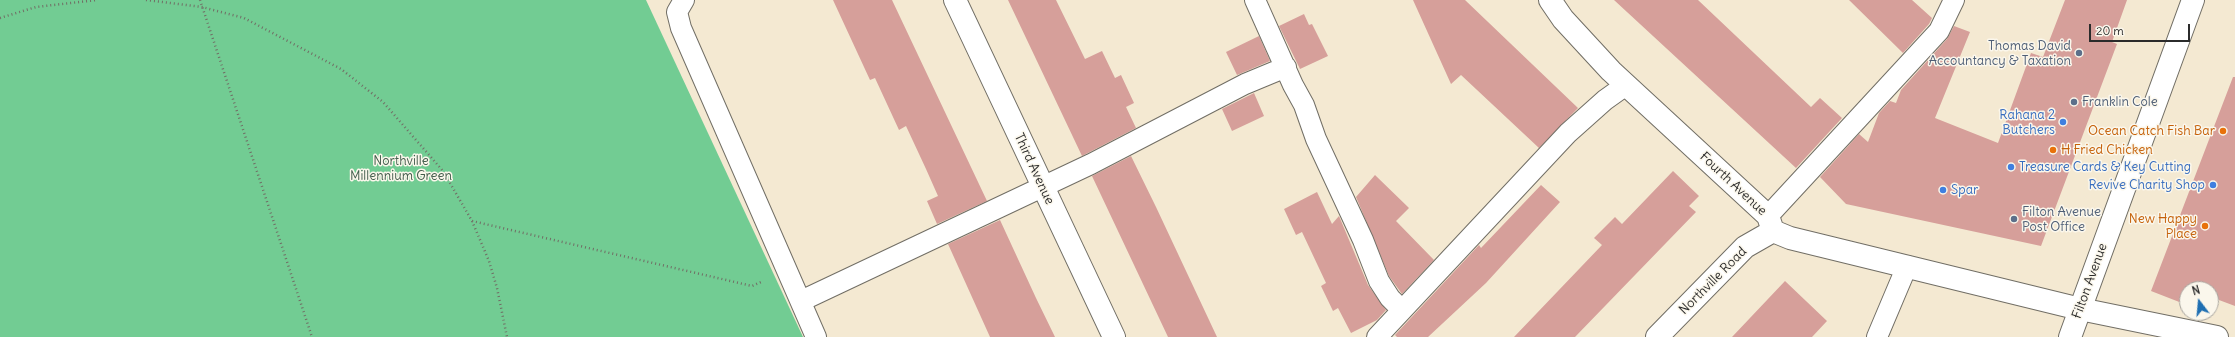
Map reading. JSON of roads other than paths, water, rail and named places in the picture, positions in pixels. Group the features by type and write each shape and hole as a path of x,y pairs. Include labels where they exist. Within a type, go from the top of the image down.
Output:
{"street":[{"name":"Third Avenue","path":"955,0 1114,337"},
{"name":"Fourth Avenue","path":"1550,0 1564,19 1626,85 1771,224 1790,238 2080,309 2217,337"},
{"name":"Filton Avenue","path":"2070,337 2192,0"},
{"name":"Northville Road","path":"1657,337 1745,247 1771,224"}],"lane":[{"path":"684,0 677,12 681,28 816,337"},
{"path":"1255,0 1304,105 1316,139 1363,240 1378,281 1390,298 1402,310"},
{"path":"1771,224 1940,31 1950,2"},
{"path":"800,301 1091,164 1244,84 1286,67"},
{"path":"1377,337 1568,133 1605,100 1626,85"},
{"path":"1877,337 1907,266"}],"place":[{"name":"Thomas David Accountancy & Taxation","path":"2079,53"},
{"name":"Franklin Cole","path":"2074,102"},
{"name":"Rahana 2 Butchers","path":"2063,122"},
{"name":"Ocean Catch Fish Bar","path":"2223,131"},
{"name":"H Fried Chicken","path":"2053,150"},
{"name":"Treasure Cards & Key Cutting","path":"2011,167"},
{"name":"Revive Charity Shop","path":"2213,185"},
{"name":"Spar","path":"1943,190"},
{"name":"Filton Avenue Post Office","path":"2014,219"},
{"name":"New Happy Place","path":"2205,226"}],"park label":[{"name":"Northville Millennium Green","path":"401,168"}]}
